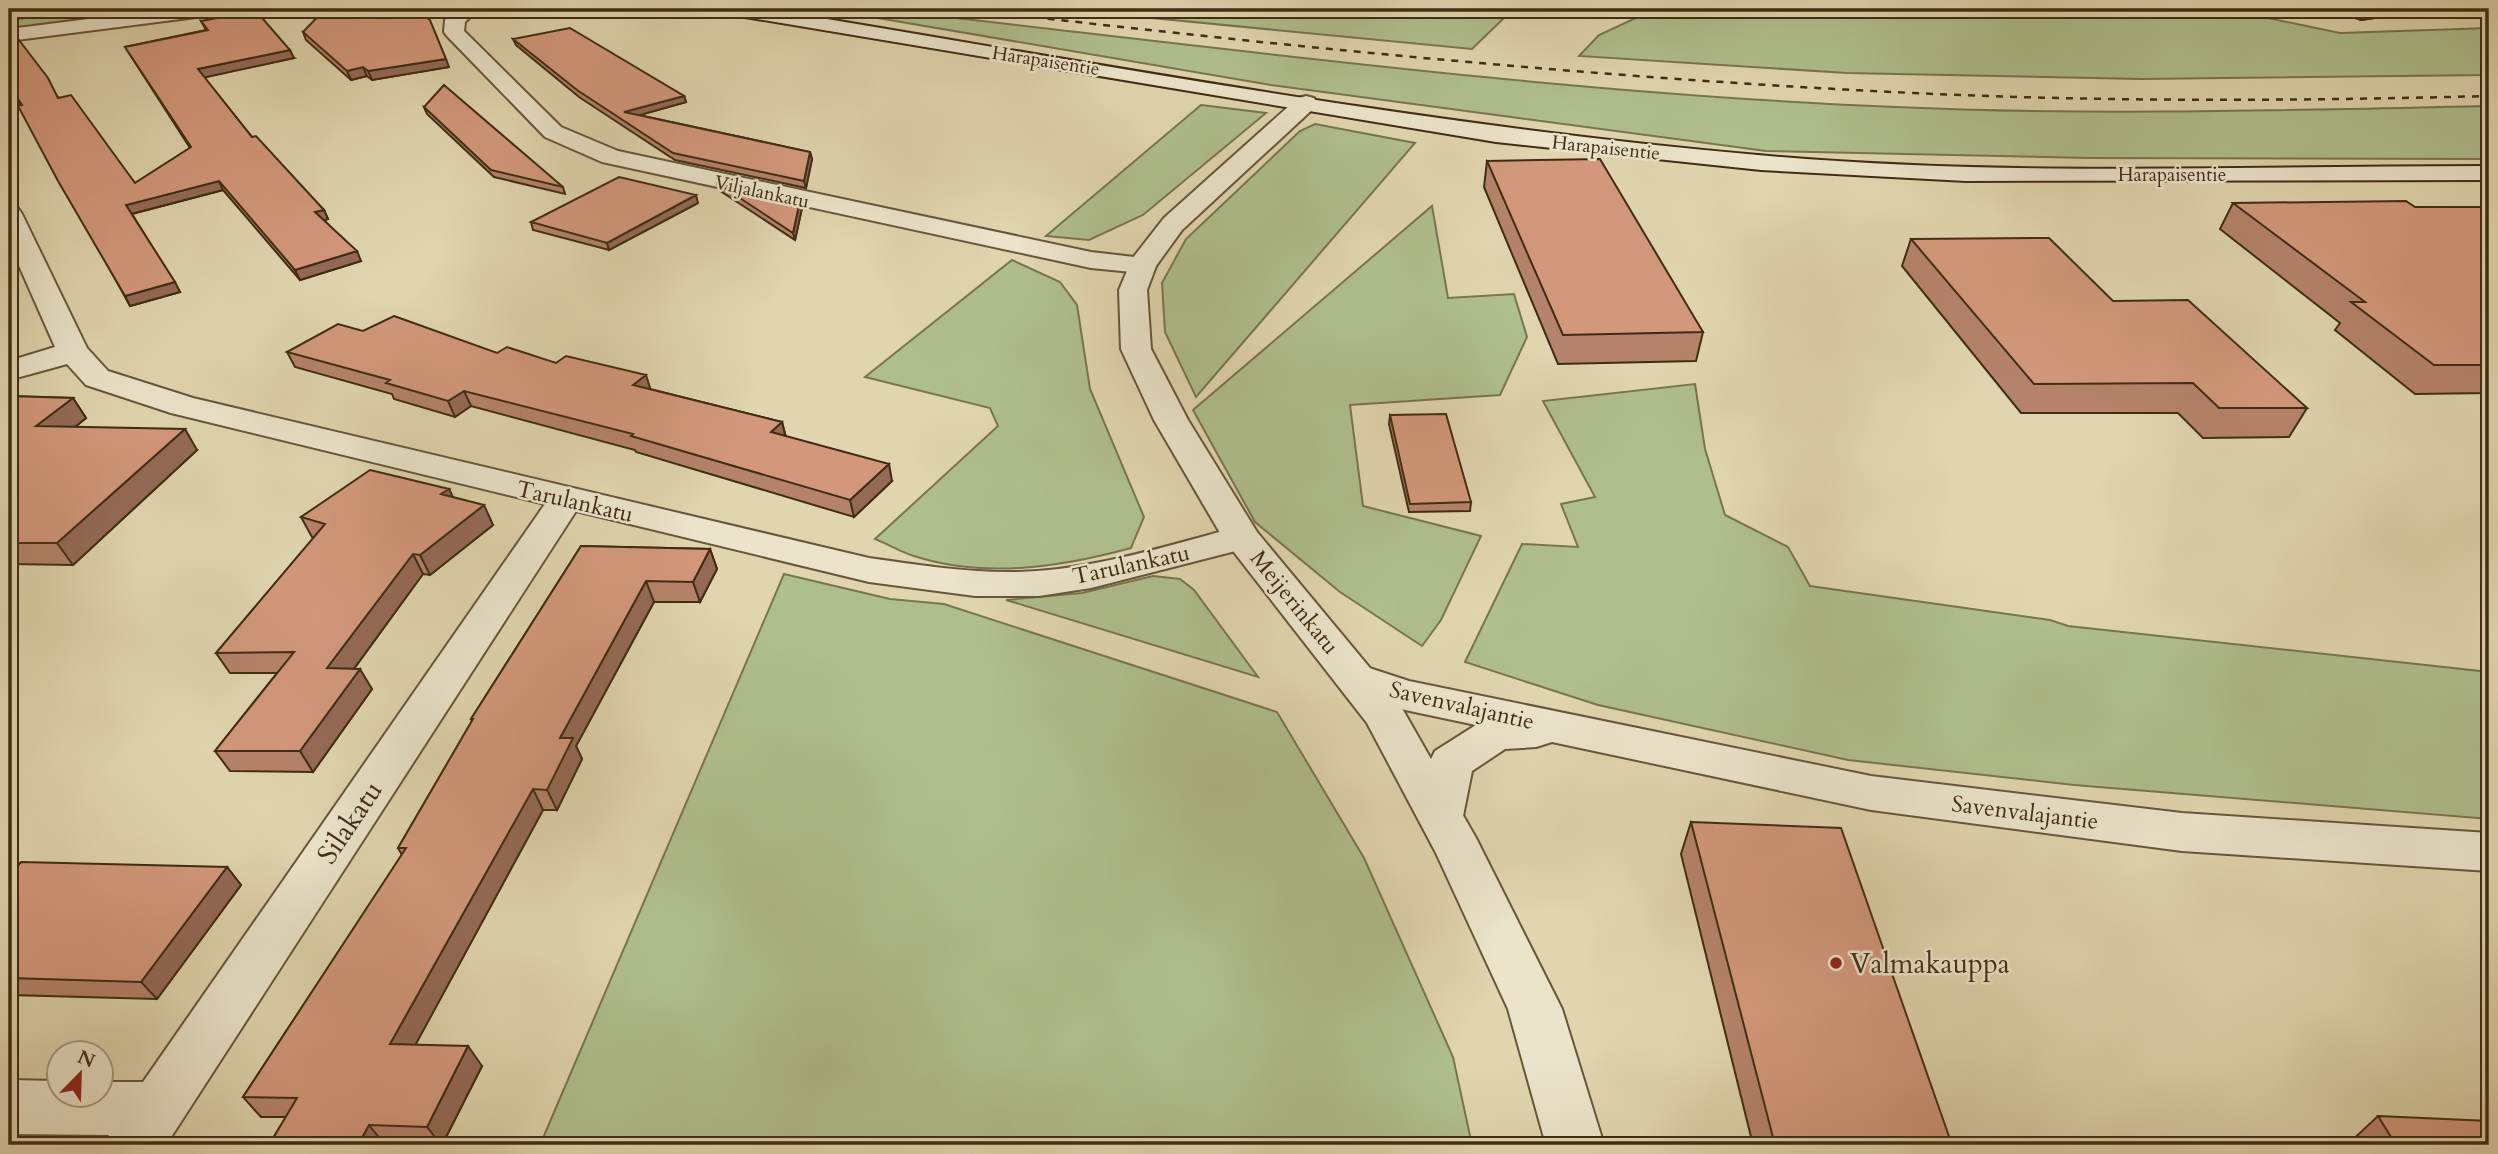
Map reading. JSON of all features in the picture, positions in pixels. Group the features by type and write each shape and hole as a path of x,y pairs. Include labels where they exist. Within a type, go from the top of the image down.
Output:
{"street":[{"path":"9,12 57,9"},
{"path":"9,35 212,9"},
{"name":"Viljalankatu","path":"468,9 455,20 454,32 553,132 611,157 1066,255 1142,265"},
{"name":"Harapaisentie","path":"733,9 1496,135 1760,163 1966,174 2489,173"},
{"name":"Meijerinkatu","path":"1306,103 1173,224 1142,265 1133,290 1136,349 1171,420 1242,538 1384,713 1440,816 1535,1009 1575,1145"},
{"name":"Tarulankatu","path":"9,214 73,352 97,378 183,406 869,570 950,582 1037,583 1131,569 1242,538"},
{"path":"9,371 73,352"},
{"name":"Silakatu","path":"145,1127 566,499"},
{"name":"Savenvalajantie","path":"1357,679 1405,695 1881,794 2182,832 2489,852"},
{"name":"Savenvalajantie","path":"1440,816 1451,763 1495,734 1567,729"},
{"path":"9,1107 145,1127"}],"green space":[{"path":"95,9 187,9 9,29 9,15"},
{"path":"825,9 877,9 1513,80 1768,100 2044,111 2489,106 2489,159 2090,158 1766,151 1271,85"},
{"path":"1059,9 1611,9 1506,16 1472,49"},
{"path":"1655,9 2225,9 2340,33 2489,28 2489,75 2141,79 1847,73 1579,56 1599,35"},
{"path":"1201,105 1266,113 1143,215 1089,240 1046,236"},
{"path":"1315,124 1415,143 1196,397 1165,332 1162,283 1186,239 1300,131"},
{"path":"1432,206 1448,298 1514,294 1527,337 1500,395 1350,405 1363,506 1481,536 1441,620 1422,646 1340,592 1255,522 1193,410"},
{"path":"1012,260 1060,282 1077,305 1090,389 1144,517 1131,548 1078,561 995,569 941,563 914,556 875,539 998,426 990,408 865,377"},
{"path":"1695,384 1705,449 1725,515 1788,547 1810,586 2050,620 2068,626 2489,672 2489,819 2074,785 1848,760 1598,705 1465,662 1522,544 1578,547 1561,504 1595,497 1543,401"},
{"path":"784,574 890,599 944,604 1277,712 1364,858 1453,1057 1472,1145 540,1145"},
{"path":"1153,576 1180,579 1194,590 1258,677 1006,600 1082,593"}],"building":[{"path":"325,9 416,9 430,20 446,59 368,71 363,67 347,71 303,32"},
{"path":"2348,9 2400,9 2364,14"},
{"path":"256,11 290,50 198,69 252,137 256,136 324,210 315,212 357,251 295,270 219,181 126,205 175,282 125,296 18,106 22,105 9,86 9,42 19,40 48,78 58,98 71,95 135,183 191,147 125,47 208,30 201,21"},
{"path":"570,28 684,96 624,112 810,152 804,181 673,153 577,90 513,39"},
{"path":"444,85 563,187 491,170 424,107"},
{"path":"1600,159 1703,332 1563,335 1487,161"},
{"path":"619,177 696,195 607,243 531,222"},
{"path":"717,183 800,201 793,233"},
{"path":"2406,201 2415,207 2489,207 2489,365 2434,365 2351,302 2365,302 2233,203"},
{"path":"2049,238 2113,301 2188,300 2307,408 2219,408 2193,383 2034,384 1911,239"},
{"path":"394,316 497,353 507,347 556,363 566,356 646,375 633,385 782,422 771,432 889,464 850,500 631,436 633,434 464,391 448,401 386,383 390,380 287,352 338,324 363,331"},
{"path":"9,396 73,398 36,426 185,429 57,543 9,543"},
{"path":"1446,414 1471,502 1410,504 1390,415"},
{"path":"370,470 449,489 441,494 484,505 420,555 413,554 327,668 360,669 300,751 215,751 294,652 216,653 325,524 301,517"},
{"path":"581,546 710,549 693,582 646,581 560,738 573,738 547,790 533,789 390,1044 468,1046 427,1127 369,1125 358,1145 269,1145 297,1098 243,1097 406,848 398,848 471,719"},
{"path":"1691,822 1841,828 1952,1145 1775,1145"},
{"path":"21,862 227,867 141,982 9,978 9,876"},
{"path":"2378,1116 2489,1121 2489,1145 2396,1145"}],"railway":[{"path":"964,9 1438,59 1794,87 1985,96 2129,99 2273,100 2489,96"}],"place":[{"name":"Valmakauppa","path":"1836,963"}]}
